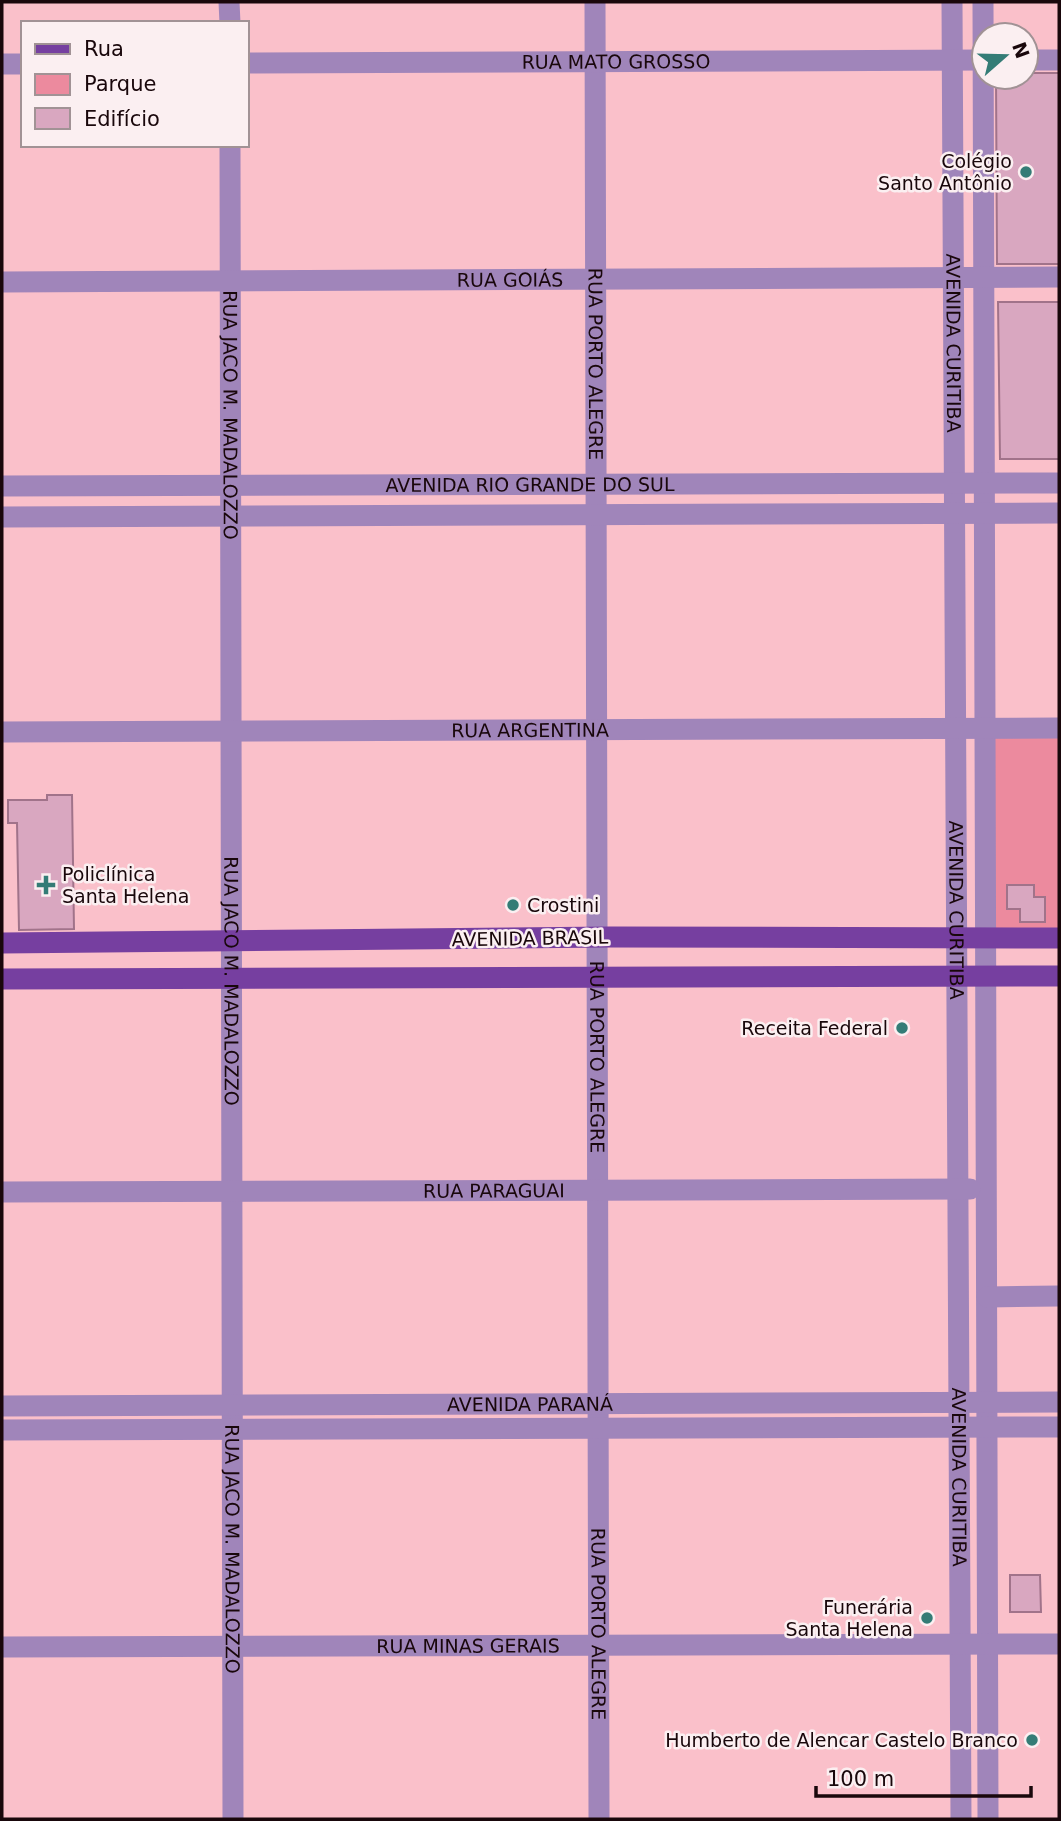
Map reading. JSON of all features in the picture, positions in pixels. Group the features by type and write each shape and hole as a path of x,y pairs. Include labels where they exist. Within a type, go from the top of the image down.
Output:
{"main road":[{"name":"AVENIDA BRASIL","path":"2,943 597,937 1059,938"},
{"name":"AVENIDA BRASIL","path":"2,979 1059,976"}],"street":[{"path":"229,2 230,21"},
{"name":"RUA PORTO ALEGRE","path":"595,2 599,1819"},
{"name":"AVENIDA CURITIBA","path":"952,2 961,1819"},
{"name":"AVENIDA CURITIBA","path":"983,2 983,21"},
{"name":"RUA MATO GROSSO","path":"248,63 970,60"},
{"path":"1040,60 1059,60"},
{"path":"2,64 21,64"},
{"name":"AVENIDA CURITIBA","path":"984,91 988,1819"},
{"name":"RUA JACO M. MADALOZZO","path":"230,147 233,1819"},
{"name":"RUA GOIÁS","path":"2,282 1059,277"},
{"name":"AVENIDA RIO GRANDE DO SUL","path":"2,486 1059,483"},
{"name":"AVENIDA RIO GRANDE DO SUL","path":"2,517 1059,513"},
{"name":"RUA ARGENTINA","path":"2,732 1059,728"},
{"name":"RUA PARAGUAI","path":"2,1192 986,1188"},
{"path":"987,1297 1059,1296"},
{"name":"AVENIDA PARANÁ","path":"2,1406 1059,1402"},
{"path":"826,1403 827,1427"},
{"name":"AVENIDA PARANÁ","path":"2,1430 1059,1427"},
{"name":"RUA MINAS GERAIS","path":"2,1647 1059,1644"}],"green space":[{"path":"990,733 1059,733 1059,934 990,934"}],"building":[{"name":"Colégio Santo Antônio","path":"1040,73 1059,73 1059,264 997,264 996,91 1040,91"},
{"path":"998,302 1059,302 1059,459 1000,459"},
{"name":"Policlínica Santa Helena","path":"47,795 72,795 74,929 19,930 17,823 8,823 8,800 47,800"},
{"path":"1007,885 1034,885 1034,897 1045,897 1045,922 1020,922 1020,909 1007,909"},
{"path":"1010,1575 1040,1575 1041,1612 1010,1612"}],"place":[{"name":"Colégio Santo Antônio","path":"1026,172"},
{"name":"Policlínica Santa Helena","path":"46,885"},
{"name":"Crostini","path":"513,905"},
{"name":"Receita Federal","path":"902,1028"},
{"name":"Funerária Santa Helena","path":"927,1618"},
{"name":"Humberto de Alencar Castelo Branco","path":"1032,1740"}]}
